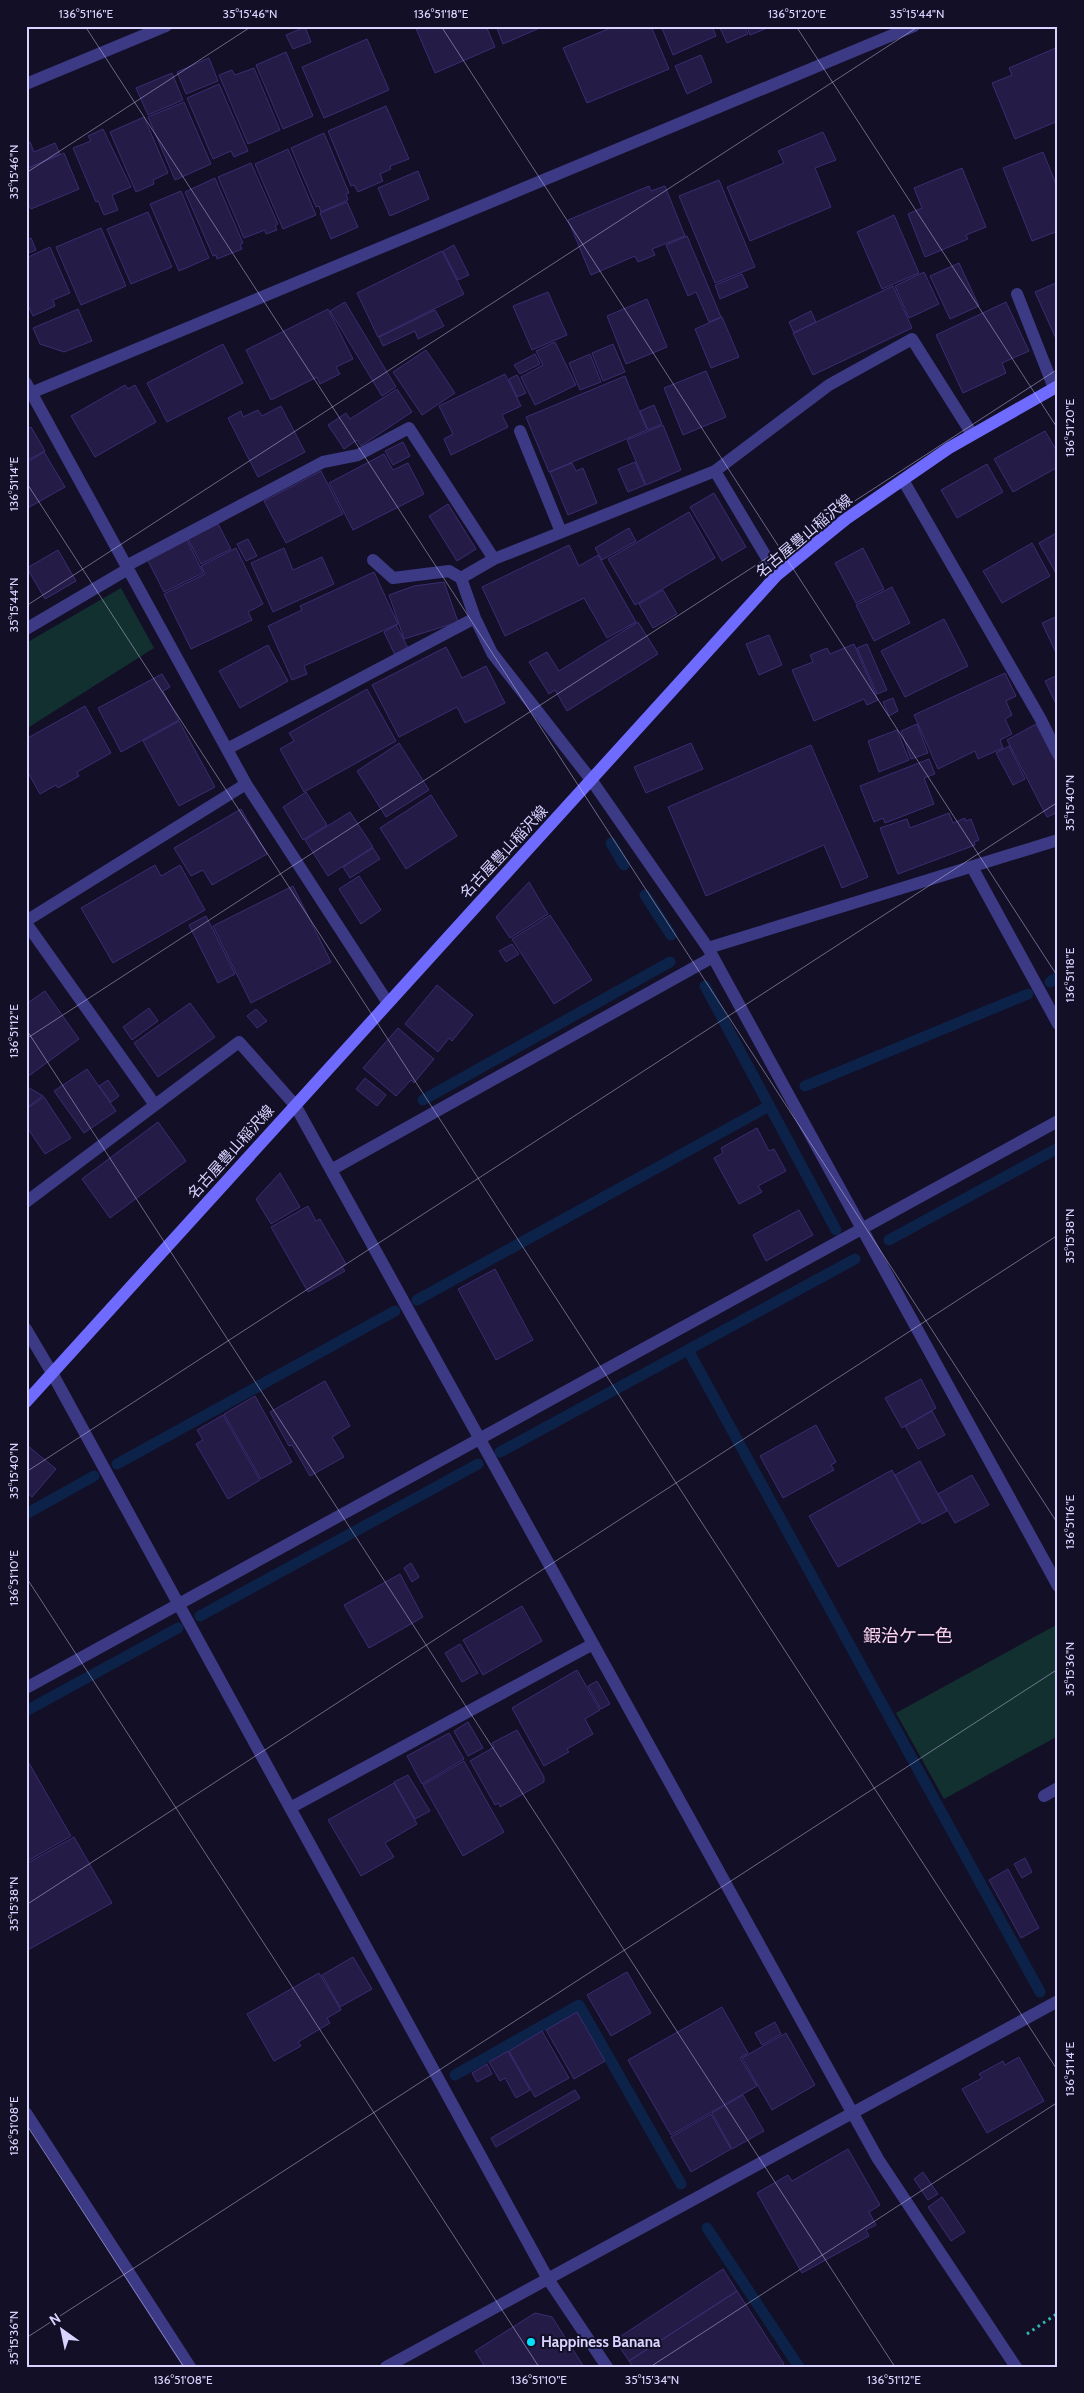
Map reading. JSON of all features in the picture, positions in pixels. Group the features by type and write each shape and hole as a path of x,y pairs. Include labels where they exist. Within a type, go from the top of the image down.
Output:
{"main road":[{"name":"名古屋豊山稲沢線","path":"26,1402 592,781 777,575 846,519 972,434 1057,390"}],"street":[{"path":"26,84 166,26"},
{"path":"388,1003 246,784 28,390 914,26"},
{"path":"1017,294 1057,390"},
{"path":"461,578 494,559 715,471 829,385 912,339 972,434"},
{"path":"26,629 127,567 322,462 358,455 409,428 494,559"},
{"path":"520,431 560,532"},
{"path":"715,471 777,575"},
{"path":"903,480 1040,718 1058,754"},
{"path":"373,560 393,578 449,571 461,578 474,618 492,653 592,781 711,953 1058,1586"},
{"path":"227,749 474,618"},
{"path":"155,1104 26,922 246,784"},
{"path":"331,1170 711,953 1058,840"},
{"path":"972,867 1058,1024"},
{"path":"26,1202 239,1042 295,1105 878,2159 1016,2367"},
{"path":"26,1688 1058,1121"},
{"path":"26,1330 52,1373 548,2279 607,2367"},
{"path":"290,1808 594,1644"},
{"path":"1044,1796 1058,1788"},
{"path":"386,2367 1058,2001"},
{"path":"26,2114 190,2367"}],"path":[{"path":"1004,2349 1058,2313"}],"green space":[{"path":"121,588 154,648 26,729 26,643"},
{"path":"1058,1624 1058,1736 944,1799 896,1713"}],"building":[{"path":"415,26 486,26 495,47 435,73"},
{"path":"496,26 541,26 542,27 503,44"},
{"path":"615,26 651,26 669,69 587,103 563,48"},
{"path":"661,26 712,26 716,36 673,55"},
{"path":"719,26 744,26 748,34 727,43"},
{"path":"747,26 764,26 765,29 750,35"},
{"path":"305,27 311,42 293,49 286,35"},
{"path":"367,39 389,90 324,118 302,67"},
{"path":"1058,47 1058,121 1015,139 992,83 1012,75 1009,68"},
{"path":"286,52 313,116 283,129 256,65"},
{"path":"701,55 712,82 687,94 675,66"},
{"path":"209,58 218,81 186,94 177,72"},
{"path":"254,68 280,130 248,144 219,75 232,70 235,75"},
{"path":"172,73 183,100 148,115 136,88"},
{"path":"219,84 248,151 234,157 231,151 213,159 187,98"},
{"path":"184,102 211,164 175,180 148,117"},
{"path":"386,106 409,159 390,166 391,169 380,174 383,181 358,192 354,185 351,186 328,131"},
{"path":"144,117 168,173 153,180 154,184 136,192 110,132"},
{"path":"103,129 131,187 112,195 118,210 104,215 98,201 96,202 73,148 91,141 88,136"},
{"path":"823,132 836,160 815,168 831,207 750,241 727,187 784,163 778,151"},
{"path":"324,133 349,193 346,194 348,200 321,212 319,206 316,207 291,148"},
{"path":"30,142 34,152 55,143 60,154 26,169 26,144"},
{"path":"288,149 316,215 283,229 255,164"},
{"path":"1043,152 1058,189 1058,231 1032,241 1003,168"},
{"path":"64,153 79,189 31,209 26,201 26,169"},
{"path":"251,163 278,224 275,226 277,230 266,234 265,230 244,238 218,177"},
{"path":"962,168 986,227 966,235 968,239 925,257 908,214 922,208 914,188"},
{"path":"418,171 429,199 390,216 378,188"},
{"path":"215,178 243,243 240,245 242,249 217,259 216,255 213,256 185,192"},
{"path":"719,180 755,267 715,283 679,196"},
{"path":"649,186 651,191 665,186 685,236 652,249 655,255 638,262 635,256 591,275 568,220"},
{"path":"181,191 209,258 179,271 150,204"},
{"path":"347,202 358,227 331,239 320,213"},
{"path":"148,212 172,267 131,284 107,229"},
{"path":"894,215 919,273 882,289 857,232"},
{"path":"101,228 126,286 81,305 56,247"},
{"path":"687,236 721,317 709,322 696,292 688,296 666,245"},
{"path":"31,238 36,250 26,254 26,240"},
{"path":"454,245 469,275 458,280 443,251"},
{"path":"50,247 70,293 53,300 55,306 33,316 26,301 26,258"},
{"path":"442,251 464,294 378,337 357,293"},
{"path":"959,263 979,306 950,319 930,276"},
{"path":"924,272 939,304 909,318 895,286"},
{"path":"742,274 748,287 720,299 715,285"},
{"path":"1058,282 1058,341 1057,341 1035,292"},
{"path":"893,286 912,328 813,375 793,333"},
{"path":"548,292 567,335 532,350 513,306"},
{"path":"647,299 667,347 626,364 607,316"},
{"path":"345,302 396,387 382,396 330,311"},
{"path":"1006,302 1029,351 1002,363 1006,373 963,393 936,335"},
{"path":"78,309 92,341 64,352 40,344 33,328"},
{"path":"328,309 353,359 336,367 340,374 320,384 317,377 271,400 246,350"},
{"path":"435,310 444,326 418,339 415,331 383,346 379,337"},
{"path":"811,311 816,322 794,333 789,322"},
{"path":"722,317 739,357 711,368 695,329"},
{"path":"555,342 576,385 535,405 521,377 543,365 536,351"},
{"path":"223,344 243,383 167,422 147,383"},
{"path":"613,344 625,372 603,381 592,353"},
{"path":"426,350 455,393 422,415 393,372"},
{"path":"535,354 540,364 520,374 514,365"},
{"path":"590,354 601,382 580,390 569,363"},
{"path":"706,371 726,417 683,435 664,388"},
{"path":"505,374 521,406 502,415 508,427 451,455 444,439 453,434 439,406"},
{"path":"517,375 526,393 517,397 509,379"},
{"path":"625,376 647,430 549,472 526,417"},
{"path":"125,385 128,389 135,385 156,422 95,457 71,416"},
{"path":"397,389 412,412 361,446 357,440 344,449 328,425 346,413 350,419"},
{"path":"654,405 662,424 648,430 640,411"},
{"path":"281,406 305,452 258,477 228,418 241,411 243,417 258,410 262,416"},
{"path":"663,425 681,470 646,485 627,440"},
{"path":"31,427 45,451 26,461 26,429"},
{"path":"1045,431 1058,453 1058,467 1013,492 994,459"},
{"path":"403,442 410,456 393,465 385,451"},
{"path":"44,452 65,487 26,509 26,463"},
{"path":"384,454 393,470 408,463 424,494 353,530 329,483"},
{"path":"635,462 645,485 628,492 618,469"},
{"path":"572,463 576,471 583,468 597,503 568,515 550,472"},
{"path":"987,464 1003,492 957,518 941,490"},
{"path":"321,471 343,514 286,543 264,501"},
{"path":"714,493 746,547 722,561 690,507"},
{"path":"448,504 476,549 457,561 429,516"},
{"path":"689,512 715,558 635,605 608,559"},
{"path":"218,524 231,549 201,564 188,539"},
{"path":"629,528 636,541 602,560 595,548"},
{"path":"1058,532 1058,577 1039,543"},
{"path":"248,539 257,556 246,561 237,544"},
{"path":"187,540 203,573 164,592 147,559"},
{"path":"1032,543 1050,576 1002,603 983,571"},
{"path":"569,545 579,566 598,555 636,622 607,638 584,598 505,636 482,587"},
{"path":"236,548 263,604 248,612 252,620 191,649 164,594 205,574 201,566"},
{"path":"284,548 293,570 322,557 334,584 273,612 251,563"},
{"path":"863,548 884,589 856,603 835,563"},
{"path":"58,550 76,581 45,599 27,568"},
{"path":"374,572 398,624 304,666 307,674 292,680 268,626 302,610 300,606"},
{"path":"444,582 458,622 404,639 389,595 414,586"},
{"path":"892,587 910,623 874,641 856,605"},
{"path":"663,590 677,614 653,628 639,604"},
{"path":"1058,616 1058,657 1042,623"},
{"path":"944,619 968,666 905,697 881,651"},
{"path":"638,622 658,654 567,711 555,690 549,694 529,662 547,652 559,671"},
{"path":"396,625 408,648 395,655 384,632"},
{"path":"769,635 782,665 759,675 746,644"},
{"path":"854,644 878,700 867,705 864,699 814,721 792,670 813,662 810,655 827,648 830,654"},
{"path":"867,644 887,690 877,694 857,648"},
{"path":"268,645 288,681 240,708 219,671"},
{"path":"446,647 462,678 486,666 505,703 465,723 457,707 399,737 372,685"},
{"path":"1005,673 1016,696 1006,701 1012,715 1005,719 1012,734 1000,740 1003,748 978,759 975,751 938,769 914,715"},
{"path":"162,674 170,687 163,691 179,720 121,752 98,708"},
{"path":"1058,675 1058,708 1045,681"},
{"path":"367,689 396,741 304,792 280,749 294,741 289,733"},
{"path":"893,698 898,711 889,716 883,702"},
{"path":"85,706 111,753 77,772 79,776 58,788 56,785 40,794 26,769 26,739"},
{"path":"179,721 215,787 179,806 143,741"},
{"path":"917,724 928,753 911,759 901,731"},
{"path":"1036,724 1058,766 1058,812 1047,817 1007,740"},
{"path":"897,730 909,760 879,772 868,741"},
{"path":"399,743 429,790 386,817 357,771"},
{"path":"691,743 703,769 646,793 634,767"},
{"path":"811,745 868,877 842,888 824,845 706,896 668,807"},
{"path":"1009,746 1025,779 1013,785 996,753"},
{"path":"929,759 935,774 924,778 934,804 885,823 883,818 874,822 860,786"},
{"path":"306,792 327,825 303,840 283,807"},
{"path":"431,795 457,836 406,869 380,828"},
{"path":"241,809 267,854 212,885 203,870 191,876 174,848"},
{"path":"350,812 373,847 328,876 305,840"},
{"path":"949,813 953,823 965,818 966,821 971,819 979,840 974,842 975,845 898,874 880,828 907,819 910,828"},
{"path":"373,848 380,859 350,878 343,867"},
{"path":"155,865 161,876 180,865 205,910 113,963 81,908"},
{"path":"359,876 381,910 361,924 339,889"},
{"path":"529,882 548,914 510,938 496,917"},
{"path":"293,886 331,962 251,1003 213,926"},
{"path":"550,915 592,980 554,1004 512,939"},
{"path":"206,916 235,974 218,983 189,925"},
{"path":"512,944 519,954 506,962 499,951"},
{"path":"437,985 473,1015 452,1041 449,1038 438,1052 405,1024"},
{"path":"45,991 79,1039 26,1078 26,1004"},
{"path":"190,1003 215,1037 158,1077 134,1043"},
{"path":"149,1008 158,1021 132,1040 123,1027"},
{"path":"256,1009 267,1021 257,1028 247,1016"},
{"path":"398,1028 434,1059 414,1083 411,1080 396,1096 363,1068"},
{"path":"87,1069 116,1111 84,1133 54,1091"},
{"path":"365,1078 386,1095 377,1106 356,1089"},
{"path":"108,1080 119,1096 111,1102 99,1086"},
{"path":"26,1086 43,1096 26,1108"},
{"path":"44,1097 71,1138 45,1154 26,1126 26,1109"},
{"path":"158,1122 186,1161 110,1218 82,1179"},
{"path":"757,1128 769,1151 774,1149 786,1171 758,1186 762,1192 739,1204 714,1158 723,1153 721,1148"},
{"path":"280,1173 300,1207 271,1224 256,1199"},
{"path":"308,1206 316,1221 320,1219 346,1264 342,1267 345,1271 308,1292 271,1227"},
{"path":"799,1210 813,1235 766,1261 753,1235"},
{"path":"495,1269 533,1340 496,1360 458,1289"},
{"path":"921,1379 936,1408 902,1428 885,1398"},
{"path":"325,1381 350,1426 332,1437 344,1457 310,1476 292,1445 289,1446 270,1412"},
{"path":"255,1396 292,1462 261,1479 224,1414"},
{"path":"932,1411 945,1435 918,1449 905,1426"},
{"path":"223,1415 260,1480 228,1499 196,1444 203,1440 197,1430"},
{"path":"816,1425 836,1462 831,1465 834,1470 783,1498 760,1456"},
{"path":"28,1446 56,1469 32,1497 26,1492 26,1448"},
{"path":"920,1461 947,1511 922,1524 895,1475"},
{"path":"892,1470 920,1522 838,1567 809,1516"},
{"path":"972,1475 989,1505 955,1523 938,1494"},
{"path":"411,1563 419,1577 412,1582 404,1568"},
{"path":"400,1574 423,1617 369,1648 344,1605"},
{"path":"522,1606 542,1641 483,1675 463,1640"},
{"path":"460,1644 478,1673 462,1682 445,1653"},
{"path":"577,1670 600,1710 585,1719 593,1734 567,1749 569,1752 544,1766 512,1708"},
{"path":"597,1681 610,1704 601,1709 588,1686"},
{"path":"468,1722 483,1748 468,1756 454,1731"},
{"path":"517,1730 544,1777 544,1782 500,1807 499,1803 495,1805 470,1761 494,1747 492,1743"},
{"path":"449,1733 464,1759 422,1784 407,1756"},
{"path":"26,1758 71,1836 26,1862"},
{"path":"464,1761 504,1832 463,1856 423,1785"},
{"path":"408,1775 430,1811 415,1819 394,1782"},
{"path":"394,1783 417,1824 385,1843 394,1857 361,1876 328,1820"},
{"path":"74,1837 112,1903 26,1951 26,1864"},
{"path":"1025,1858 1032,1872 1022,1878 1014,1864"},
{"path":"1008,1869 1039,1928 1021,1938 989,1880"},
{"path":"353,1957 372,1989 340,2007 322,1975"},
{"path":"627,1972 651,2013 611,2036 587,1995"},
{"path":"319,1973 341,2010 327,2018 330,2023 298,2042 301,2046 274,2061 247,2014"},
{"path":"722,2007 748,2053 740,2058 757,2086 671,2135 628,2060"},
{"path":"577,2012 605,2061 574,2079 546,2030"},
{"path":"775,2022 781,2034 762,2045 755,2033"},
{"path":"542,2031 569,2078 535,2097 509,2051"},
{"path":"786,2033 815,2085 772,2110 742,2058"},
{"path":"508,2051 530,2090 516,2098 505,2078 500,2081 489,2062"},
{"path":"1019,2057 1044,2101 987,2133 962,2089 982,2078 979,2074 1003,2061 1005,2065"},
{"path":"487,2064 492,2074 477,2082 472,2073"},
{"path":"575,2090 580,2098 496,2147 491,2138"},
{"path":"743,2095 764,2131 732,2149 712,2113"},
{"path":"711,2114 731,2149 691,2172 671,2137"},
{"path":"848,2149 880,2205 869,2212 876,2225 866,2230 869,2236 802,2273 757,2193 788,2175 792,2181"},
{"path":"923,2172 938,2194 928,2200 914,2179"},
{"path":"942,2197 965,2232 951,2241 928,2207"},
{"path":"723,2269 737,2291 629,2361 615,2340"},
{"path":"737,2291 784,2364 780,2367 633,2367 629,2361"},
{"path":"535,2313 552,2317 584,2367 485,2367 475,2351"}],"waterway":[{"path":"611,843 624,865"},
{"path":"645,895 671,935"},
{"path":"423,1100 670,962"},
{"path":"1050,982 1058,977"},
{"path":"705,986 836,1230"},
{"path":"805,1086 1028,994"},
{"path":"417,1300 769,1106"},
{"path":"889,1240 1058,1148"},
{"path":"500,1452 855,1259"},
{"path":"117,1464 395,1311"},
{"path":"688,1350 1040,1992"},
{"path":"200,1616 478,1464"},
{"path":"26,1514 94,1476"},
{"path":"26,1711 178,1628"},
{"path":"455,2075 579,2005 681,2184"},
{"path":"707,2228 799,2367"}],"place":[{"name":"Happiness Banana","path":"531,2342"}],"district":[{"name":"鍜治ケ一色","path":"908,1636"}]}
